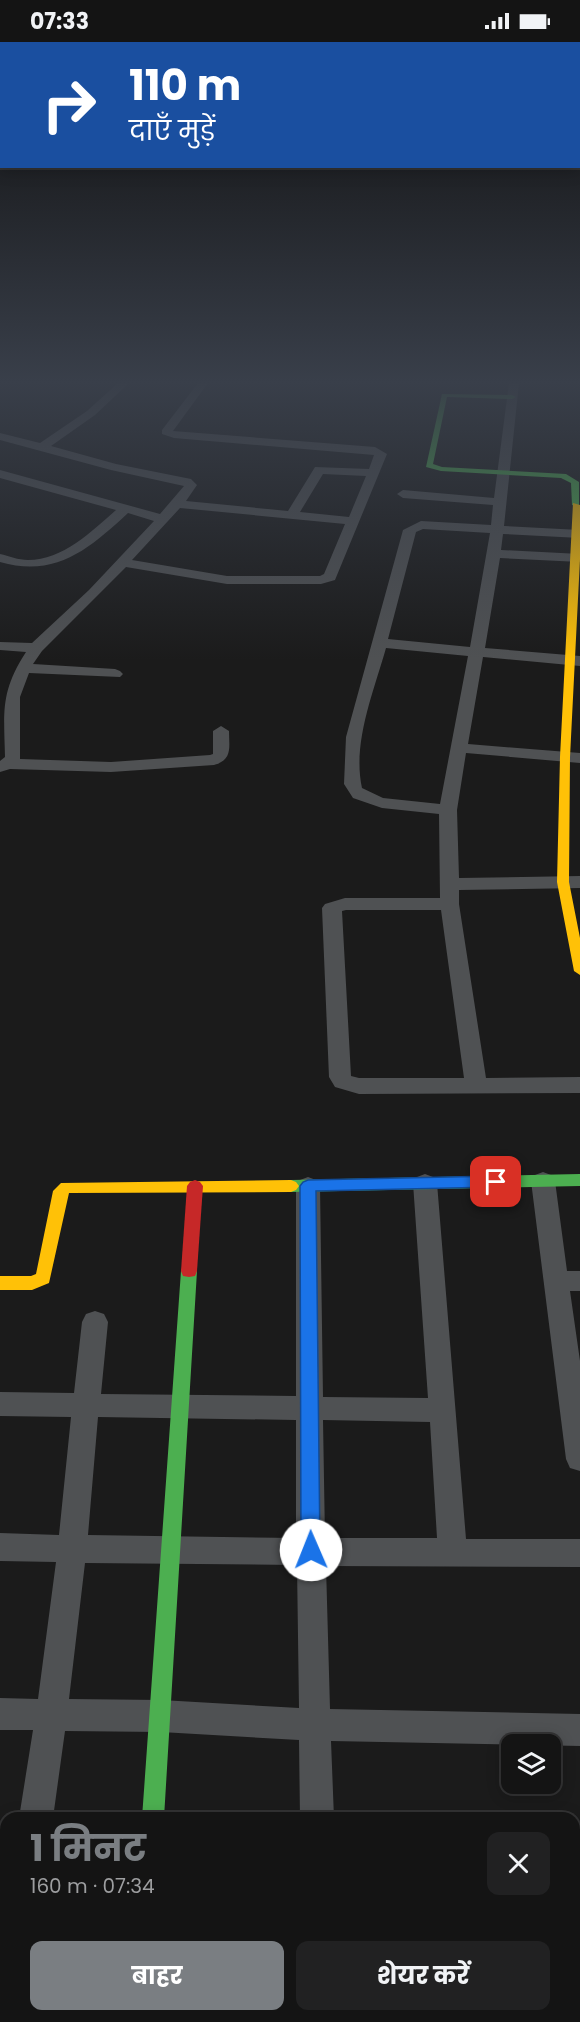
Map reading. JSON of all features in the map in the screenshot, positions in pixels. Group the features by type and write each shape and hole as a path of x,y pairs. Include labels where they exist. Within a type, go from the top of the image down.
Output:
{"street":[{"path":"5,475 163,519"},
{"path":"154,475 190,483 177,504 94,593 36,648 23,668 12,697 13,750 4,766 122,767 214,760 221,756 221,731"},
{"path":"292,515 316,475"},
{"path":"122,562 227,580 326,579 330,577 352,520 373,475"},
{"path":"476,1084 449,894 448,810 494,554 505,475"},
{"path":"551,475 563,476 574,483 578,534 571,882 580,971"},
{"path":"403,494 500,502"},
{"path":"177,504 352,520"},
{"path":"0,558 32,564 73,551 85,544 124,510"},
{"path":"448,810 375,802 359,796 354,789 353,743 410,530 422,525 578,534"},
{"path":"494,554 577,558"},
{"path":"378,643 574,661"},
{"path":"0,646 36,648"},
{"path":"23,668 115,674"},
{"path":"460,748 572,758"},
{"path":"571,882 345,904 332,908 340,1077 349,1085 580,1085"},
{"path":"0,1283 32,1283 42,1278 61,1191 64,1188 580,1180"},
{"path":"543,1181 568,1281 580,1459"},
{"path":"425,1183 453,1552"},
{"path":"153,1812 173,1551 179,1407 195,1186"},
{"path":"308,1186 309,1408 316,1812"},
{"path":"37,1812 52,1715 72,1548 95,1322"},
{"path":"0,1404 441,1410"},
{"path":"0,1547 173,1551 580,1553"},
{"path":"0,1714 161,1716 315,1725 580,1731"}],"traffic: fast":[{"path":"553,475 563,476 575,482 576,505"},
{"path":"291,1186 580,1180"},
{"path":"153,1812 189,1271"}],"traffic: slow":[{"path":"576,505 577,534 565,757 563,882 580,971"},
{"path":"0,1283 32,1283 43,1278 61,1191 66,1187 291,1186"}],"traffic: jam":[{"path":"189,1271 195,1186"}],"route":[{"path":"311,1550 308,1186 496,1182"}]}
